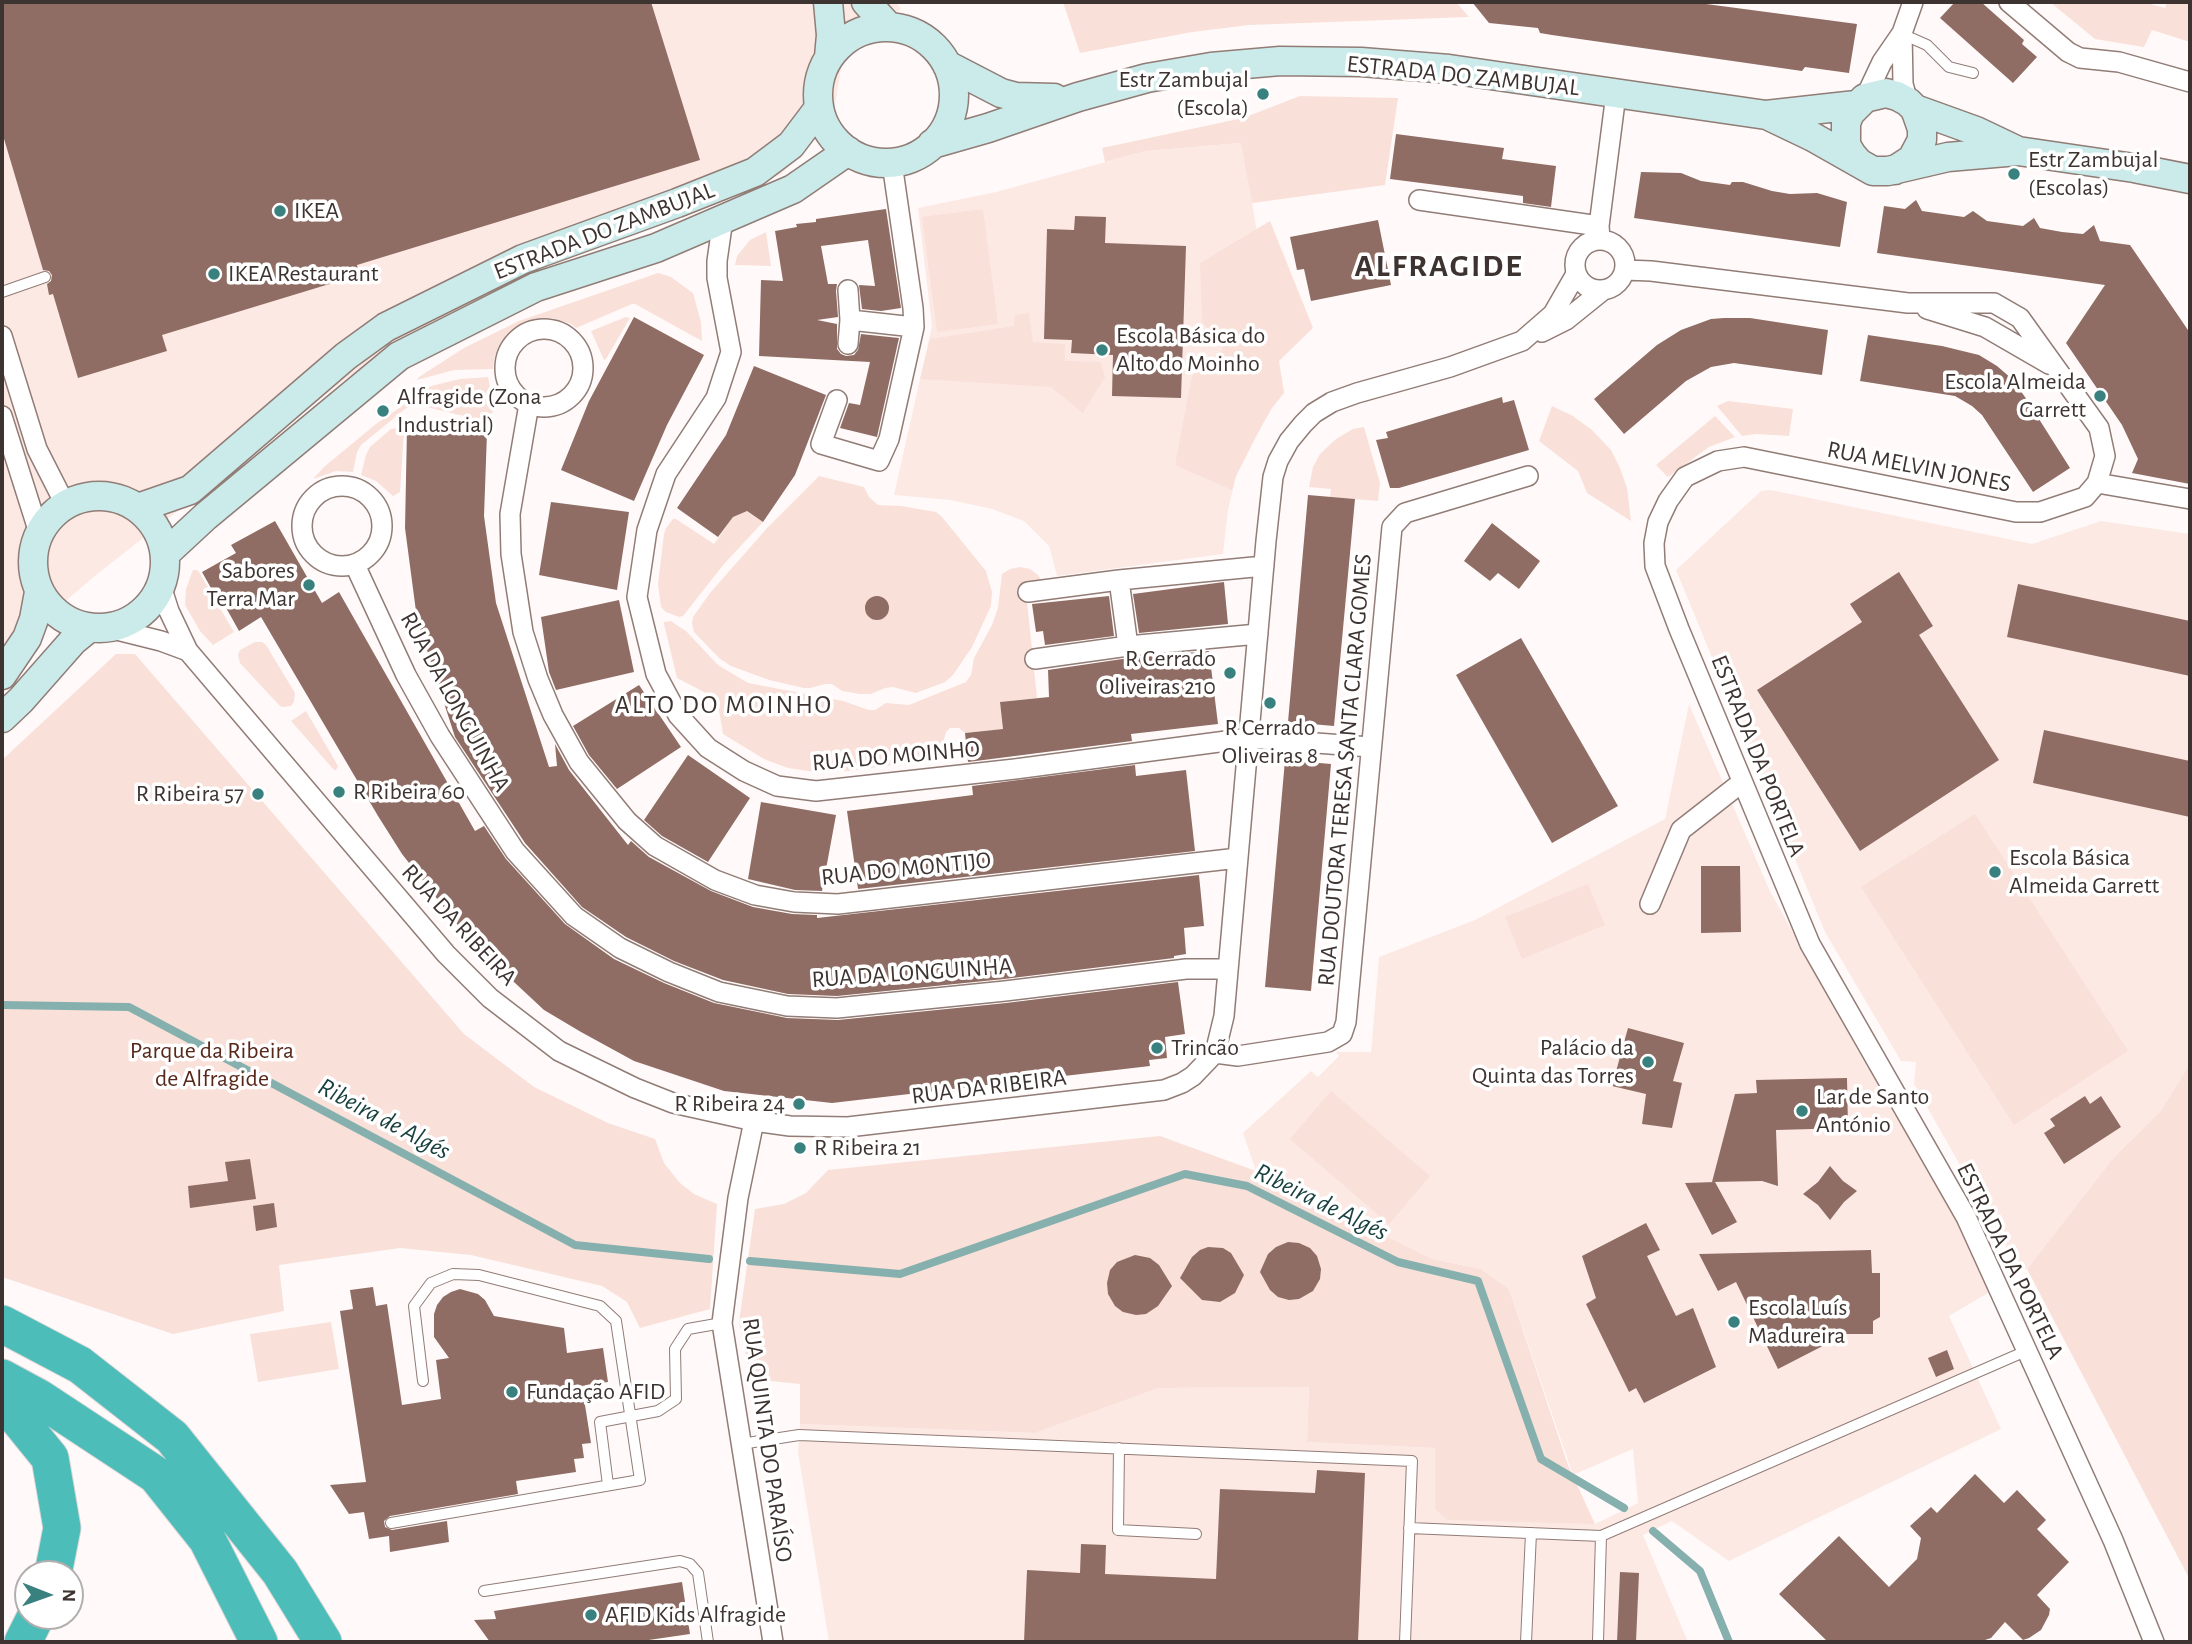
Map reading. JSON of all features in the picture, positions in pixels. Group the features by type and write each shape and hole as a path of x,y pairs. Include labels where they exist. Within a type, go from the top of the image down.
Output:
{"highway":[{"path":"2,1324 80,1365 172,1437 280,1573 323,1642"},
{"path":"2,1356 101,1416 156,1475 206,1539 259,1642"},
{"path":"2,1378 39,1398 156,1475"},
{"path":"2,1399 50,1458 62,1528 56,1560"},
{"path":"246,1531 294,1642"}],"street":[{"path":"828,2 831,35 829,57"},
{"path":"866,2 888,26"},
{"path":"1859,163 1846,145 1846,123 1902,33 1913,2"},
{"path":"2009,2 2080,58 2119,62 2190,82"},
{"path":"888,26 916,34 939,52 947,65 953,86 953,107 946,128 920,153 892,163 869,160 848,151 835,139 825,125 819,108 818,90 829,57 840,44 871,28 888,26"},
{"path":"1895,170 1912,159 1922,140 1922,129 1903,84 1902,33"},
{"name":"ESTRADA DO ZAMBUJAL","path":"932,144 1147,78 1211,67 1280,61 1361,62 1450,69 1766,115 1861,101 1886,93 2018,151"},
{"name":"ESTRADA DO ZAMBUJAL","path":"947,65 1001,93 1037,99 1078,97"},
{"path":"1215,1053 1224,1016 1264,566 1273,477 1278,460 1303,424 1314,413 1332,402 1450,367 1522,341 1551,329 1602,291 1617,285 1622,278 1626,262 1618,247 1605,240 1600,233 1616,93"},
{"name":"ESTRADA DO ZAMBUJAL","path":"138,508 190,491 346,356 386,327 523,259 677,204 755,172 790,145 819,108"},
{"name":"ESTRADA DO ZAMBUJAL","path":"1766,115 1813,137 1873,171 1895,170 1948,157 2018,151 2190,179"},
{"name":"ESTRADA DO ZAMBUJAL","path":"165,554 206,516 399,356 536,286 656,248 793,189 848,151"},
{"path":"836,400 821,444 879,461 889,439 914,327 914,308 892,163"},
{"path":"1419,200 1600,233"},
{"name":"RUA DO MOINHO","path":"723,219 717,278 731,352 716,398 666,474 647,530 638,597 656,674 678,715 708,748 744,771 777,786 816,791 1002,771 1249,738 1370,747"},
{"path":"1600,233 1580,249 1574,265 1576,274 1586,287 1602,291"},
{"path":"1625,270 1908,303 1985,327 2056,368 2099,428 2105,457 2097,483 2190,499"},
{"path":"1531,336 1553,314 1576,274"},
{"path":"848,290 848,344"},
{"path":"850,320 914,327"},
{"path":"539,329 564,334 574,342 583,366 582,379 576,391 555,406 529,404 510,388 505,363 509,351 527,333 539,329"},
{"path":"2,336 37,449 65,505"},
{"name":"RUA DO MONTIJO","path":"529,404 510,513 511,554 523,632 548,705 579,762 627,821 655,846 715,880 755,895 794,902 838,904 1238,858"},
{"path":"2,416 39,533"},
{"name":"RUA MELVIN JONES","path":"1658,522 1668,501 1685,477 1718,461 1744,457 2016,512 2040,512 2085,497 2097,483"},
{"name":"RUA DOUTORA TERESA SANTA CLARA GOMES","path":"1215,1053 1238,1056 1328,1042 1342,1034 1346,1022 1392,527 1405,513 1528,476"},
{"path":"341,486 365,493 380,513 382,526 375,550 355,565 341,567 316,557 307,546 302,533 307,506 316,496 328,489 341,486"},
{"path":"2,718 72,641 99,628 127,622 142,613 161,586 165,554 156,528 138,508 121,499 102,495 83,497 65,505 50,517 39,533 32,562 39,592 52,609 69,622 99,628 161,641 188,651"},
{"name":"ESTRADA DA PORTELA","path":"1658,522 1654,543 1656,566 1741,783 1810,944 1966,1217 2113,1540 2154,1642"},
{"name":"RUA DA LONGUINHA","path":"355,565 406,675 440,737 515,851 574,916 620,948 669,972 719,992 787,1006 837,1008 1186,970 1228,969"},
{"path":"1028,592 1264,566"},
{"path":"1119,580 1128,646"},
{"name":"RUA DA RIBEIRA","path":"161,586 169,611 188,651 446,954 490,999 559,1051 635,1088 673,1103 754,1121 790,1126 848,1127 1147,1093 1182,1083 1215,1053"},
{"path":"2,675 27,638 39,592"},
{"path":"1035,659 1128,646 1258,634"},
{"path":"1650,904 1681,830 1741,783"},
{"name":"RUA QUINTA DO PARAÍSO","path":"754,1121 738,1198 722,1323 773,1642"}],"lane":[{"path":"1902,33 1927,45 1949,67 1973,73"},
{"path":"2,292 45,277"},
{"path":"391,1523 640,1480 616,1321 600,1306 479,1275 453,1274 431,1283 414,1306 423,1381"},
{"path":"608,1485 600,1422 658,1411 676,1399 675,1349 688,1329 722,1323"},
{"path":"1409,1528 1601,1536 2026,1351"},
{"path":"741,1444 799,1435 1412,1461 1405,1642"},
{"path":"1119,1448 1118,1530 1196,1534"},
{"path":"1527,1642 1531,1533"},
{"path":"1598,1642 1601,1536"},
{"path":"484,1591 680,1561 690,1564 698,1573 708,1642"}],"shaded area":[{"path":"2,2 896,2 901,9 844,51 832,123 780,175 544,266 439,317 347,378 96,575 2,656"},
{"name":"Escola Básica do Alto do Moinho","path":"1242,143 1284,393 1271,408 1236,476 1228,510 1223,554 1057,576 1049,546 1024,521 992,509 950,500 894,495 932,326 918,208 996,192 1146,151"},
{"name":"Escola Básica Almeida Garrett","path":"1771,490 2032,544 2101,521 2190,534 2190,1064 2160,1112 2114,1157 2027,1269 2019,1269 1914,1084 1916,1062 1901,1061 1825,932 1676,570 1761,491"},
{"path":"1689,704 1769,889 1858,1051 1962,1219 1993,1290 1949,1316 2001,1429 1729,1561 1672,1521 1643,1535 1688,1642 829,1642 798,1452 800,1424 1035,1433 1159,1388 1309,1387 1307,1442 1435,1448 1435,1509 1595,1524 1638,1503 1633,1449 1573,1475 1509,1289 1481,1269 1432,1259 1256,1171 1243,1133 1311,1071 1318,1077 1339,1056 1336,1052 1371,1052 1379,957 1475,920 1665,819"}],"green space":[{"path":"1063,2 1456,2 1469,17 1249,25 1192,32 1080,53"},
{"path":"2050,2 2143,2 2165,8 2167,2 2190,2 2190,42 2152,30 2144,47 2095,39"},
{"path":"1300,96 1398,98 1385,185 1252,203 1241,143 1146,151 1105,162 1102,148 1243,118"},
{"path":"983,209 998,324 937,332 922,217"},
{"path":"1270,221 1313,328 1279,361 1284,393 1257,434 1232,490 1175,465 1192,376 1223,349 1202,321 1200,263"},
{"path":"766,232 771,266 735,265 737,256 750,240"},
{"path":"658,273 671,277 693,293 701,322 702,341 632,304 576,328 552,318 524,323 499,345 493,369 454,370 417,380 464,348 519,321"},
{"path":"1029,313 1033,342 1065,344 1065,361 1101,362 1105,377 1083,413 1051,387 920,379 930,339 1014,326 1015,315"},
{"path":"626,317 630,318 604,360 591,331"},
{"path":"488,377 491,393 498,406 485,421 418,405 411,406 361,445 353,472 336,471 313,479 376,424 431,386 460,379"},
{"path":"1728,401 1793,409 1789,436 1742,436 1717,406"},
{"path":"1552,406 1573,416 1592,430 1611,450 1627,488 1631,521 1587,493 1578,471 1539,441"},
{"path":"1715,416 1735,437 1709,447 1668,477 1656,465"},
{"path":"1364,427 1380,483 1378,501 1330,497 1331,489 1309,487 1313,467 1320,454 1336,439 1353,429"},
{"path":"401,428 404,431 400,492 393,496 376,481 361,475 370,447 391,429"},
{"path":"819,476 864,487 869,497 878,505 936,512 986,571 992,592 991,606 972,647 945,682 916,693 893,687 871,694 860,694 842,691 832,684 804,688 769,680 731,666 720,659 694,632 693,617 710,593 768,527"},
{"path":"740,507 763,522 724,564 683,616 666,612 661,607 658,584 666,528 676,519 714,544"},
{"path":"1020,567 1030,569 1042,582 1026,591 1037,698 1000,702 1003,729 965,733 959,728 950,728 946,732 939,759 848,771 815,772 788,768 764,759 723,734 719,710 712,700 704,692 677,678 664,624 671,621 686,631 718,665 748,683 843,701 869,710 875,710 886,703 909,705 966,682 971,675 974,658 998,608 1002,574"},
{"path":"193,570 199,572 234,632 213,645 200,631 185,605 186,589"},
{"path":"255,642 266,645 295,693 291,706 279,705 240,663 240,650"},
{"name":"Parque da Ribeira de Alfragide","path":"116,654 135,654 464,1034 534,1087 608,1123 655,1139 664,1163 680,1183 694,1194 717,1204 710,1309 640,1328 627,1302 602,1286 471,1255 400,1248 279,1265 284,1311 173,1334 2,1277 2,760"},
{"path":"306,711 338,766 336,770 291,721"},
{"path":"1975,814 2128,1051 2014,1125 1861,887"},
{"path":"1588,884 1605,925 1522,959 1505,917"},
{"path":"2190,1064 2190,1580 2027,1269 2114,1157 2160,1112"},
{"path":"1331,1091 1430,1176 1389,1224 1290,1139"},
{"path":"1160,1136 1256,1171 1432,1259 1481,1269 1509,1289 1568,1465 1595,1524 1448,1520 1435,1509 1435,1448 1307,1442 1309,1387 1159,1388 1035,1433 800,1424 800,1384 751,1379 739,1322 755,1209 784,1204 806,1193 828,1170"},
{"path":"331,1322 339,1369 258,1382 250,1334"}],"building":[{"name":"IKEA","path":"2,2 651,2 700,160 357,265 359,275 162,335 167,351 78,378 53,294 49,295 47,284 52,275 43,270 2,132"},
{"path":"1472,2 1691,2 1857,24 1849,73 1805,67 1802,71 1552,35 1540,33 1538,28 1489,23"},
{"path":"1955,2 1981,2 2024,40 2022,44 2037,57 2013,83 1940,18"},
{"path":"1396,134 1504,148 1502,159 1556,166 1551,207 1523,203 1523,196 1390,179"},
{"path":"1641,172 1681,173 1701,181 1730,185 1732,182 1743,182 1772,191 1790,194 1817,193 1847,202 1840,247 1634,218"},
{"path":"1916,200 1922,211 1964,217 1973,211 1987,221 2023,226 2034,218 2040,228 2062,232 2083,234 2094,225 2100,241 2130,245 2190,333 2190,484 2132,473 2138,459 2122,425 2066,343 2105,285 1877,253 1884,206 1905,209"},
{"path":"886,209 901,308 881,311 862,309 859,285 875,286 868,240 821,246 828,284 837,284 838,317 817,320 837,324 837,349 846,356 854,355 858,350 861,334 899,338 877,437 840,428 849,403 860,405 870,362 759,356 761,280 783,281 775,231 797,227 796,224 816,222 816,219"},
{"path":"1075,216 1106,217 1105,243 1186,246 1181,398 1112,396 1113,355 1071,353 1072,340 1044,339 1047,229 1074,230"},
{"path":"1378,220 1391,285 1311,301 1304,269 1297,270 1290,237"},
{"path":"634,317 704,355 667,425 634,501 561,470 589,401"},
{"path":"1750,318 1828,330 1822,375 1734,363 1711,367 1686,381 1624,434 1594,399 1657,345 1681,330 1711,319"},
{"path":"1868,335 1942,346 1979,355 1997,366 2012,379 2025,397 2070,468 2033,492 1982,415 1972,406 1955,396 1860,381"},
{"path":"754,366 826,395 795,475 763,522 747,511 733,517 718,537 677,508 726,435"},
{"path":"1502,397 1503,403 1514,400 1529,450 1399,488 1390,488 1376,440 1388,438 1386,432"},
{"path":"407,429 487,433 484,516 496,603 549,767 557,766 555,744 569,770 628,845 631,841 649,857 711,891 753,907 792,914 817,915 817,918 1199,875 1204,926 1184,928 1186,954 1174,958 1004,979 837,996 788,994 723,980 674,961 626,937 582,907 525,843 455,737 417,619 405,528"},
{"path":"1308,495 1355,499 1334,726 1288,722"},
{"path":"551,502 629,512 617,590 539,575"},
{"path":"275,521 322,603 339,592 475,831 484,826 506,859 565,924 614,959 714,1003 787,1018 838,1020 1178,982 1185,1034 1165,1037 1167,1058 1149,1060 1150,1066 832,1103 724,1091 634,1061 581,1032 544,1010 471,942 402,854 261,617 239,631 219,595 216,597 202,572 236,553 231,545"},
{"path":"1492,523 1540,561 1519,589 1498,573 1490,581 1464,561"},
{"path":"1899,572 1933,626 1919,635 1999,760 1860,851 1757,690 1862,622 1850,604"},
{"path":"1224,582 1228,624 1139,633 1133,594"},
{"path":"2018,584 2190,621 2190,676 2007,637"},
{"path":"877,596 885,600 889,608 885,616 877,620 869,616 865,608 869,600"},
{"path":"1109,596 1114,636 1045,645 1043,631 1036,632 1032,604"},
{"path":"619,600 634,672 556,690 549,672 541,617"},
{"path":"1521,638 1618,806 1552,843 1456,675"},
{"path":"1209,651 1218,724 1131,734 1132,741 968,762 965,733 1003,729 1000,702 1049,697 1048,670 1129,658"},
{"path":"639,685 681,747 617,789 589,755 573,726"},
{"path":"2044,730 2190,761 2190,817 2033,783"},
{"path":"688,755 750,798 708,862 662,836 644,820"},
{"path":"1285,760 1331,764 1311,991 1265,987"},
{"path":"1135,765 1136,776 1186,770 1195,851 858,889 847,811 973,795 972,786"},
{"path":"761,802 836,815 822,891 795,890 748,879"},
{"path":"1701,866 1740,866 1741,932 1701,933"},
{"name":"Palácio da Quinta das Torres","path":"1628,1028 1684,1043 1673,1081 1682,1083 1672,1128 1642,1124 1646,1094 1612,1086"},
{"path":"1847,1078 1848,1128 1776,1130 1778,1186 1762,1181 1712,1182 1735,1094 1757,1093 1756,1080"},
{"path":"2085,1096 2090,1104 2101,1096 2121,1127 2064,1164 2044,1133 2055,1126 2050,1119"},
{"path":"250,1159 256,1199 190,1208 188,1186 228,1181 225,1162"},
{"path":"1830,1166 1843,1181 1857,1191 1830,1220 1818,1205 1803,1194 1818,1182"},
{"path":"1715,1182 1737,1222 1712,1235 1685,1183"},
{"path":"274,1203 277,1227 256,1231 253,1206"},
{"path":"1646,1223 1660,1250 1647,1256 1676,1316 1693,1308 1716,1367 1644,1403 1636,1388 1629,1392 1586,1304 1596,1298 1582,1256"},
{"path":"1288,1242 1310,1248 1317,1256 1321,1269 1320,1279 1313,1291 1299,1299 1278,1297 1270,1290 1260,1272 1268,1254"},
{"path":"1208,1247 1223,1248 1231,1253 1244,1275 1235,1293 1220,1302 1202,1300 1180,1278 1192,1257"},
{"path":"1871,1250 1872,1273 1880,1273 1880,1317 1873,1321 1873,1334 1846,1334 1778,1369 1736,1282 1718,1291 1699,1254"},
{"path":"1135,1255 1150,1258 1159,1265 1172,1286 1158,1306 1146,1314 1123,1312 1115,1306 1108,1294 1110,1270 1117,1262"},
{"name":"Fundação AFID","path":"373,1287 376,1306 387,1304 402,1405 441,1399 436,1360 449,1358 434,1337 434,1314 443,1297 460,1289 478,1294 485,1300 494,1316 564,1328 567,1353 603,1348 608,1382 582,1386 591,1443 582,1444 584,1458 574,1459 576,1472 516,1481 518,1494 390,1516 384,1521 385,1527 392,1530 447,1521 449,1542 390,1552 389,1536 369,1539 364,1512 349,1514 330,1485 366,1482 340,1311 353,1309 350,1290"},
{"path":"1947,1350 1954,1369 1936,1377 1928,1358"},
{"path":"1317,1470 1365,1473 1358,1642 1024,1642 1027,1570 1080,1573 1081,1544 1106,1545 1105,1574 1216,1579 1220,1489 1315,1493"},
{"path":"1975,1474 2004,1503 2017,1490 2046,1520 2037,1529 2069,1562 2037,1595 2050,1609 2049,1615 2041,1630 2029,1638 2023,1640 2005,1622 1991,1638 1979,1642 1828,1642 1779,1594 1839,1536 1889,1587 1917,1559 1921,1538 1910,1526 1931,1507 1937,1513"},
{"path":"1620,1572 1639,1573 1636,1642 1617,1642"},
{"name":"AFID Kids Alfragide","path":"682,1582 690,1634 635,1642 490,1642 474,1620 496,1619 494,1611"}],"waterway":[{"name":"Ribeira de Algés","path":"2,1005 129,1007 575,1245 709,1259"},
{"name":"Ribeira de Algés","path":"750,1261 900,1274 1185,1174 1247,1186 1398,1262 1478,1281 1541,1459 1624,1508"},
{"name":"Ribeira de Algés","path":"1653,1531 1700,1571 1729,1642"}],"place":[{"name":"Estr Zambujal (Escola)","path":"1263,94"},
{"name":"Estr Zambujal (Escolas)","path":"2014,174"},
{"name":"IKEA","path":"280,211"},
{"name":"IKEA Restaurant","path":"214,274"},
{"name":"Escola Básica do Alto do Moinho","path":"1102,350"},
{"name":"Escola Almeida Garrett","path":"2100,396"},
{"name":"Alfragide (Zona Industrial)","path":"383,411"},
{"name":"Sabores Terra Mar","path":"309,585"},
{"name":"R Cerrado Oliveiras 210","path":"1230,673"},
{"name":"R Cerrado Oliveiras 8","path":"1270,703"},
{"name":"R Ribeira 60","path":"339,792"},
{"name":"R Ribeira 57","path":"258,794"},
{"name":"Escola Básica Almeida Garrett","path":"1995,872"},
{"name":"Trincão","path":"1157,1048"},
{"name":"Palácio da Quinta das Torres","path":"1648,1062"},
{"name":"R Ribeira 24","path":"799,1104"},
{"name":"Lar de Santo António","path":"1802,1111"},
{"name":"R Ribeira 21","path":"800,1148"},
{"name":"Escola Luís Madureira","path":"1734,1322"},
{"name":"Fundação AFID","path":"512,1392"},
{"name":"AFID Kids Alfragide","path":"591,1615"}],"district":[{"name":"ALFRAGIDE","path":"1439,266"},
{"name":"ALTO DO MOINHO","path":"724,705"}]}
